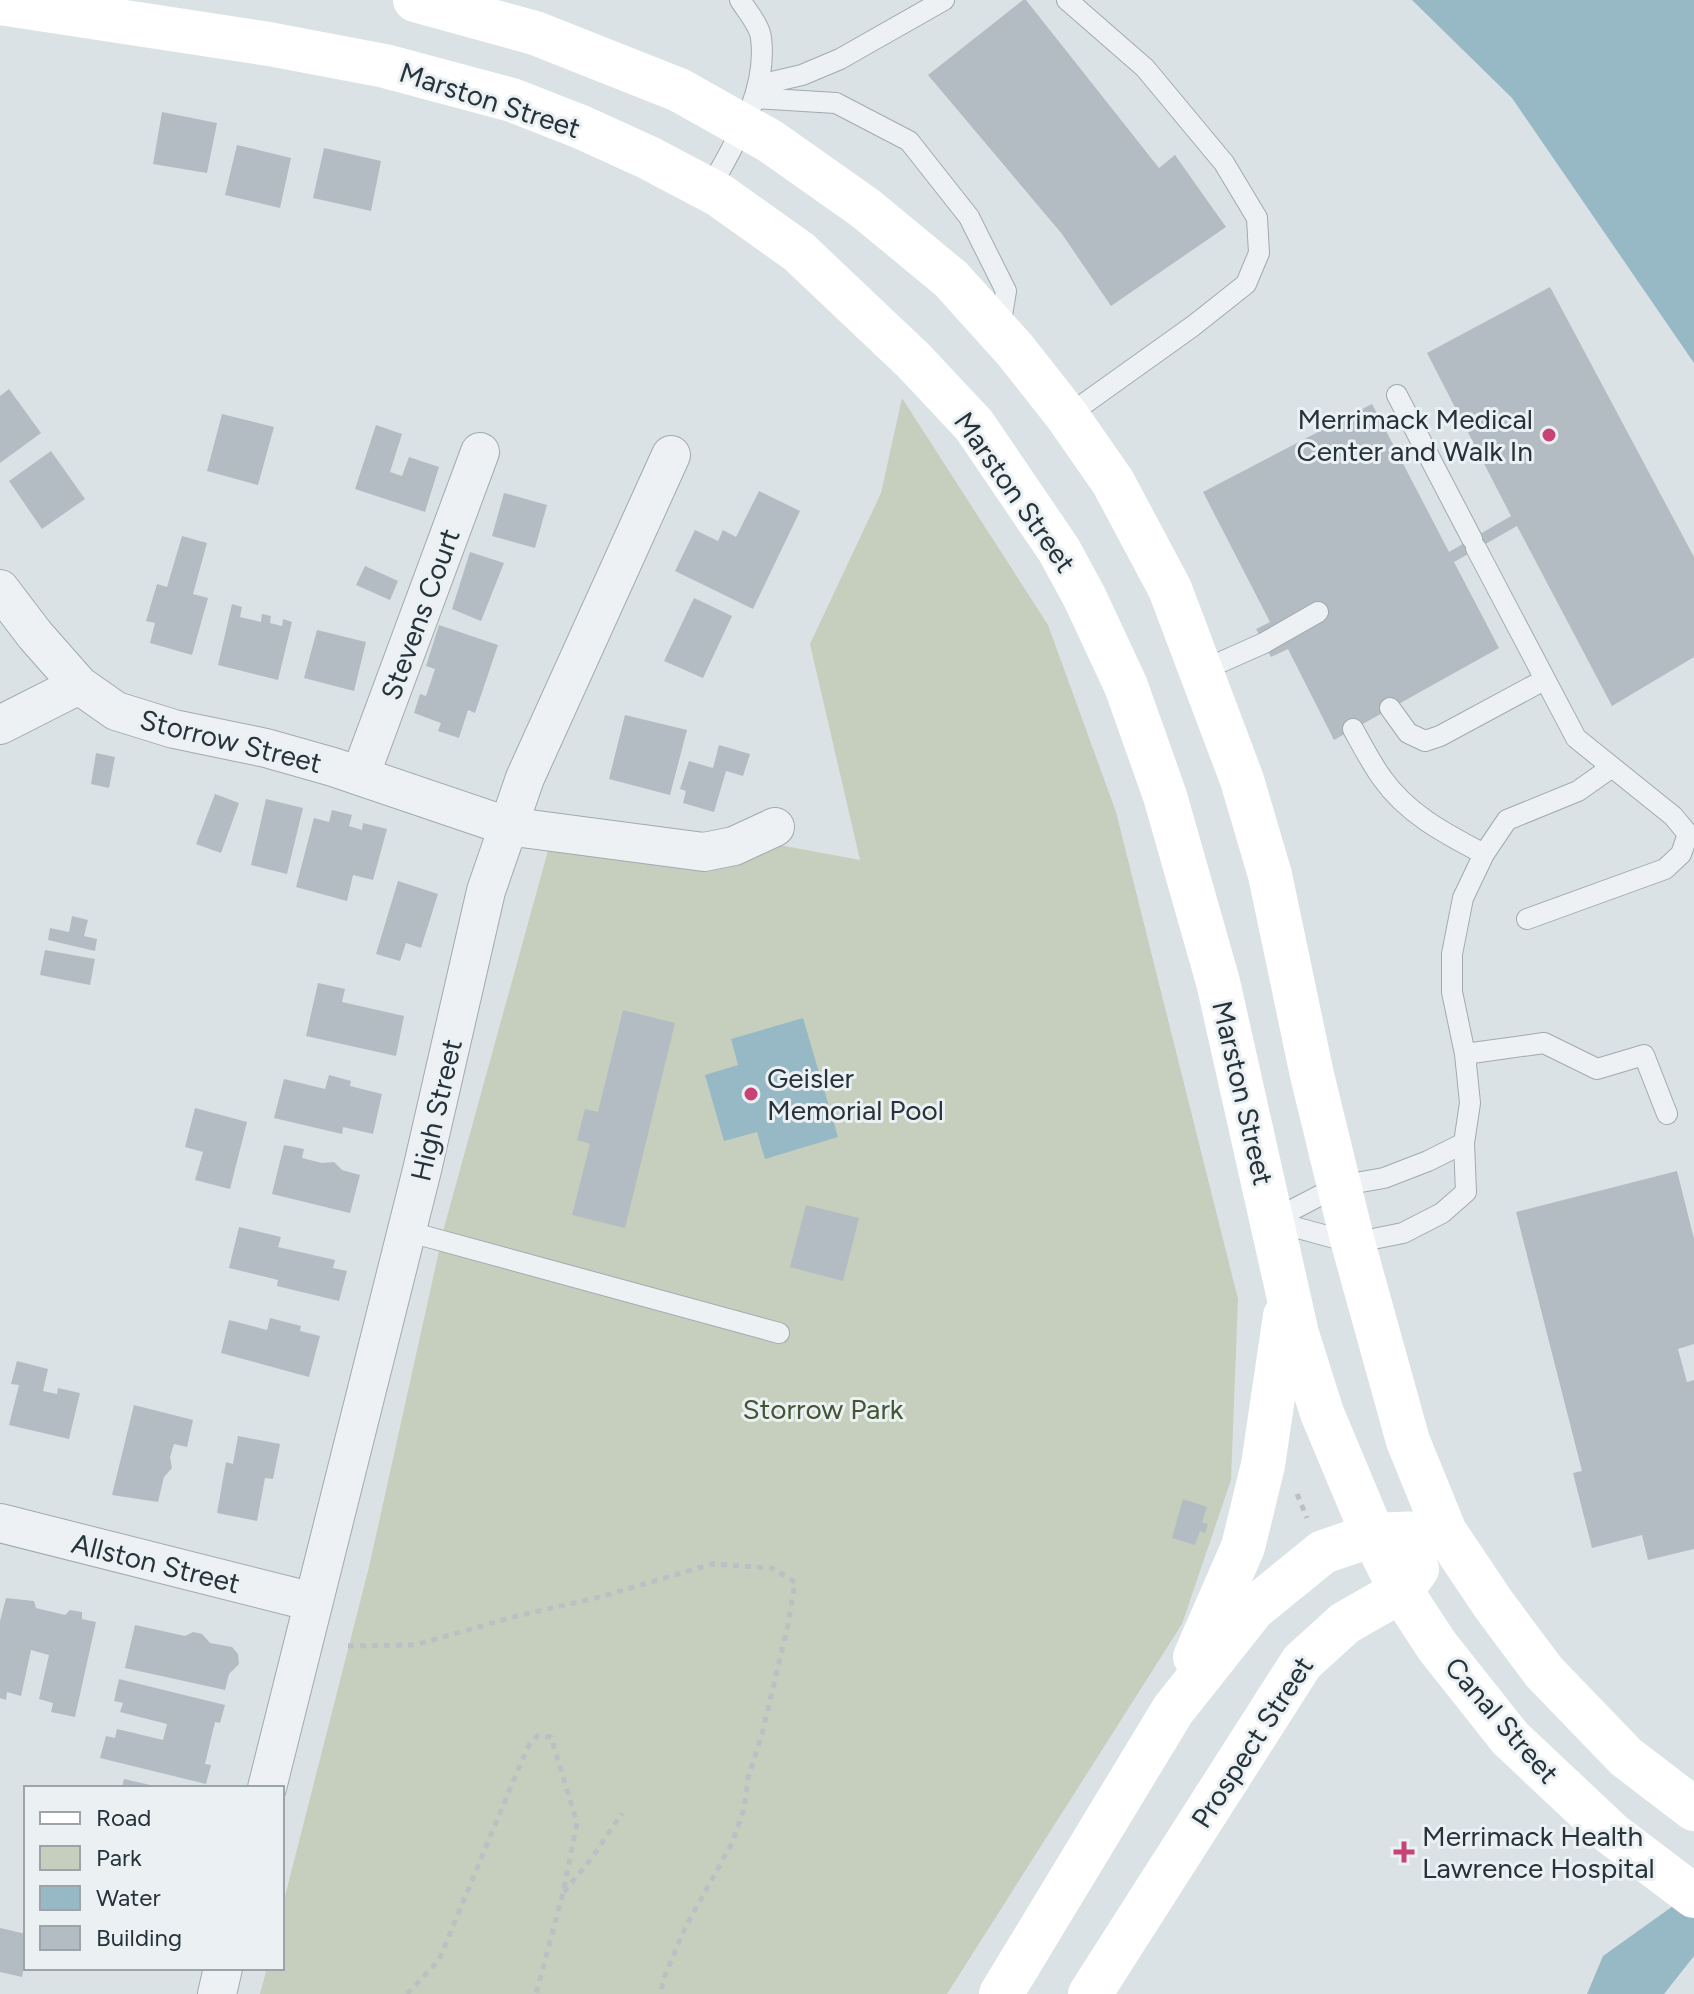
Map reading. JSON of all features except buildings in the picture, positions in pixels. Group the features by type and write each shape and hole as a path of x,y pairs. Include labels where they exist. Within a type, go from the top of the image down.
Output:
{"main road":[{"path":"415,0 535,33 679,90 752,103 770,141 865,208 951,279 1067,416 1113,482 1170,589 1242,780 1270,875 1353,1243 1408,1441 1445,1532 1544,1672 1587,1720 1658,1783 1694,1809"},
{"name":"Marston Street","path":"0,3 269,44 385,66 512,100 581,127 709,190 799,252 914,361 974,425 1052,539 1126,686 1165,796 1218,982 1288,1293 1322,1413 1373,1535 1401,1591"},
{"path":"1173,1710 1243,1547 1263,1465 1288,1293"},
{"path":"1001,1994 1173,1710 1253,1609 1323,1552 1373,1535 1445,1532"},
{"name":"Prospect Street","path":"1090,1994 1302,1662 1345,1623 1401,1591 1445,1532"},
{"name":"Canal Street","path":"1401,1591 1437,1646 1510,1738 1612,1834 1694,1896"}],"street":[{"name":"Stevens Court","path":"360,776 480,452"},
{"name":"High Street","path":"267,1786 406,1231 486,891 525,778 671,455"},
{"name":"Storrow Street","path":"0,589 79,685 116,711 141,720 266,748 507,826 704,852 734,846 775,827"},
{"path":"0,725 79,685"},
{"name":"Allston Street","path":"0,1523 313,1602"},
{"path":"217,1994 223,1970"}],"lane":[{"path":"709,190 752,103 761,36 740,0"},
{"path":"752,103 802,75 840,59 944,0"},
{"path":"1067,0 1145,68 1224,163 1257,218 1259,253 1246,284 1067,416"},
{"path":"752,103 836,103 909,141 969,217 1006,291 999,332"},
{"path":"1397,395 1576,738 1673,816 1688,834 1681,854 1665,869 1527,919"},
{"path":"1201,671 1264,643 1318,612"},
{"path":"1390,708 1408,733 1425,741 1544,680"},
{"path":"1353,729 1382,779 1401,801 1440,831 1484,854"},
{"path":"1271,1221 1353,1243 1403,1233 1442,1213 1466,1192 1464,1143 1470,1103 1465,1054 1452,992 1452,954 1463,898 1484,854 1507,820 1578,791 1612,767"},
{"path":"1465,1054 1544,1043 1597,1069 1644,1055 1667,1114"},
{"path":"1271,1221 1338,1186 1384,1178 1464,1143"},
{"path":"406,1231 779,1333"}],"path":[{"path":"348,1646 415,1645 712,1564 772,1568 795,1582 762,1734 748,1778 744,1809 732,1843 686,1926 660,1994"},
{"path":"407,1994 439,1960 517,1772 529,1745 537,1736 551,1737 577,1823 563,1893 536,1994"},
{"path":"563,1893 622,1813"}],"green space":[{"name":"Storrow Park","path":"902,398 1048,625 1116,812 1238,1299 1231,1480 1182,1624 947,1994 260,1994 266,1970 284,1970 284,1900 369,1567 445,1224 549,847 711,871 774,844 860,860 810,644 881,493"}],"water":[{"path":"1412,0 1694,0 1694,363 1512,98"},
{"path":"803,1018 838,1137 765,1159 757,1132 724,1141 705,1075 738,1065 731,1039"},
{"path":"1694,1891 1694,1956 1664,1994 1587,1994 1603,1956"}],"place":[{"name":"Merrimack Medical Center and Walk In","path":"1549,435"},
{"name":"Geisler Memorial Pool","path":"751,1094"},
{"name":"Merrimack Health Lawrence Hospital","path":"1404,1852"}]}
